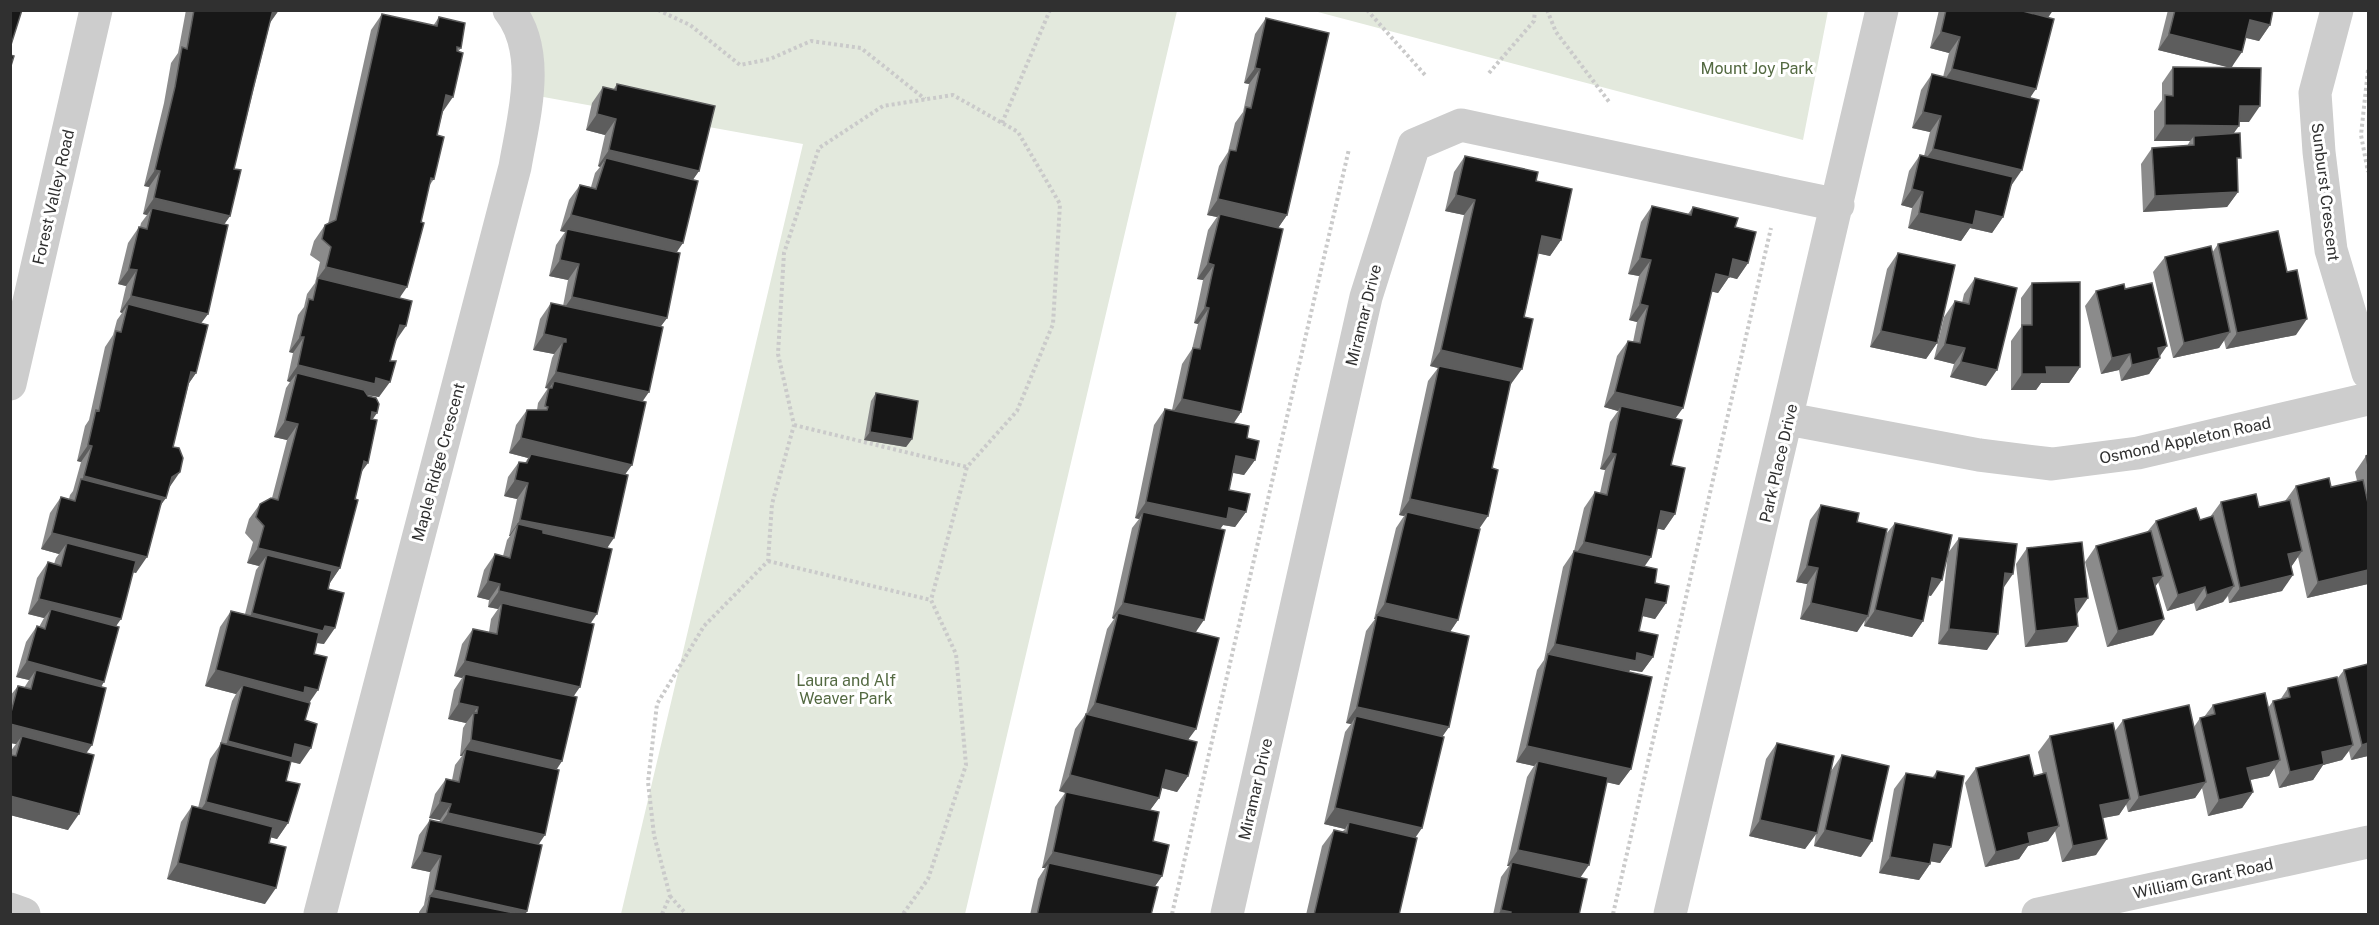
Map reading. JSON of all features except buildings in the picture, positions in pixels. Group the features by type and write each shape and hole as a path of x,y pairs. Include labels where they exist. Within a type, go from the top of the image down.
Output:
{"street":[{"name":"Forest Valley Road","path":"10,384 96,10"},
{"name":"Maple Ridge Crescent","path":"320,915 515,167 527,94 527,55 516,20 509,10"},
{"name":"Park Place Drive","path":"1670,915 1788,420 1882,10"},
{"name":"Sunburst Crescent","path":"2337,10 2315,93 2319,152 2331,250 2368,372"},
{"name":"Miramar Drive","path":"1227,915 1366,297 1414,145 1461,125 1838,205"},
{"name":"Osmond Appleton Road","path":"1788,420 1979,455 2052,464 2138,453 2368,399"},
{"name":"William Grant Road","path":"2038,915 2368,842"},
{"path":"10,909 24,915"}],"path":[{"path":"658,10 690,25 740,65 770,59 811,41 861,48 925,99"},
{"path":"1002,123 1050,10"},
{"path":"1367,10 1425,75"},
{"path":"1489,73 1534,21 1535,10"},
{"path":"1547,10 1556,32 1610,103"},
{"path":"2368,70 2361,135 2368,172"},
{"path":"686,915 670,896 654,835 648,782 657,704 704,626 768,561 772,504 794,425 778,354 784,253 819,148 883,106 953,95 1018,132 1060,204 1053,324 1017,411 967,467 931,600 956,654 966,765 928,879 903,915"},
{"path":"1172,915 1349,148"},
{"path":"1613,915 1771,228"},
{"path":"794,425 967,467"},
{"path":"768,561 931,600"},
{"path":"662,915 670,896"}],"green space":[{"name":"Laura and Alf Weaver Park","path":"528,10 1177,11 965,914 621,914 803,144 527,94"},
{"name":"Mount Joy Park","path":"1828,10 1803,140 1314,11"}]}
